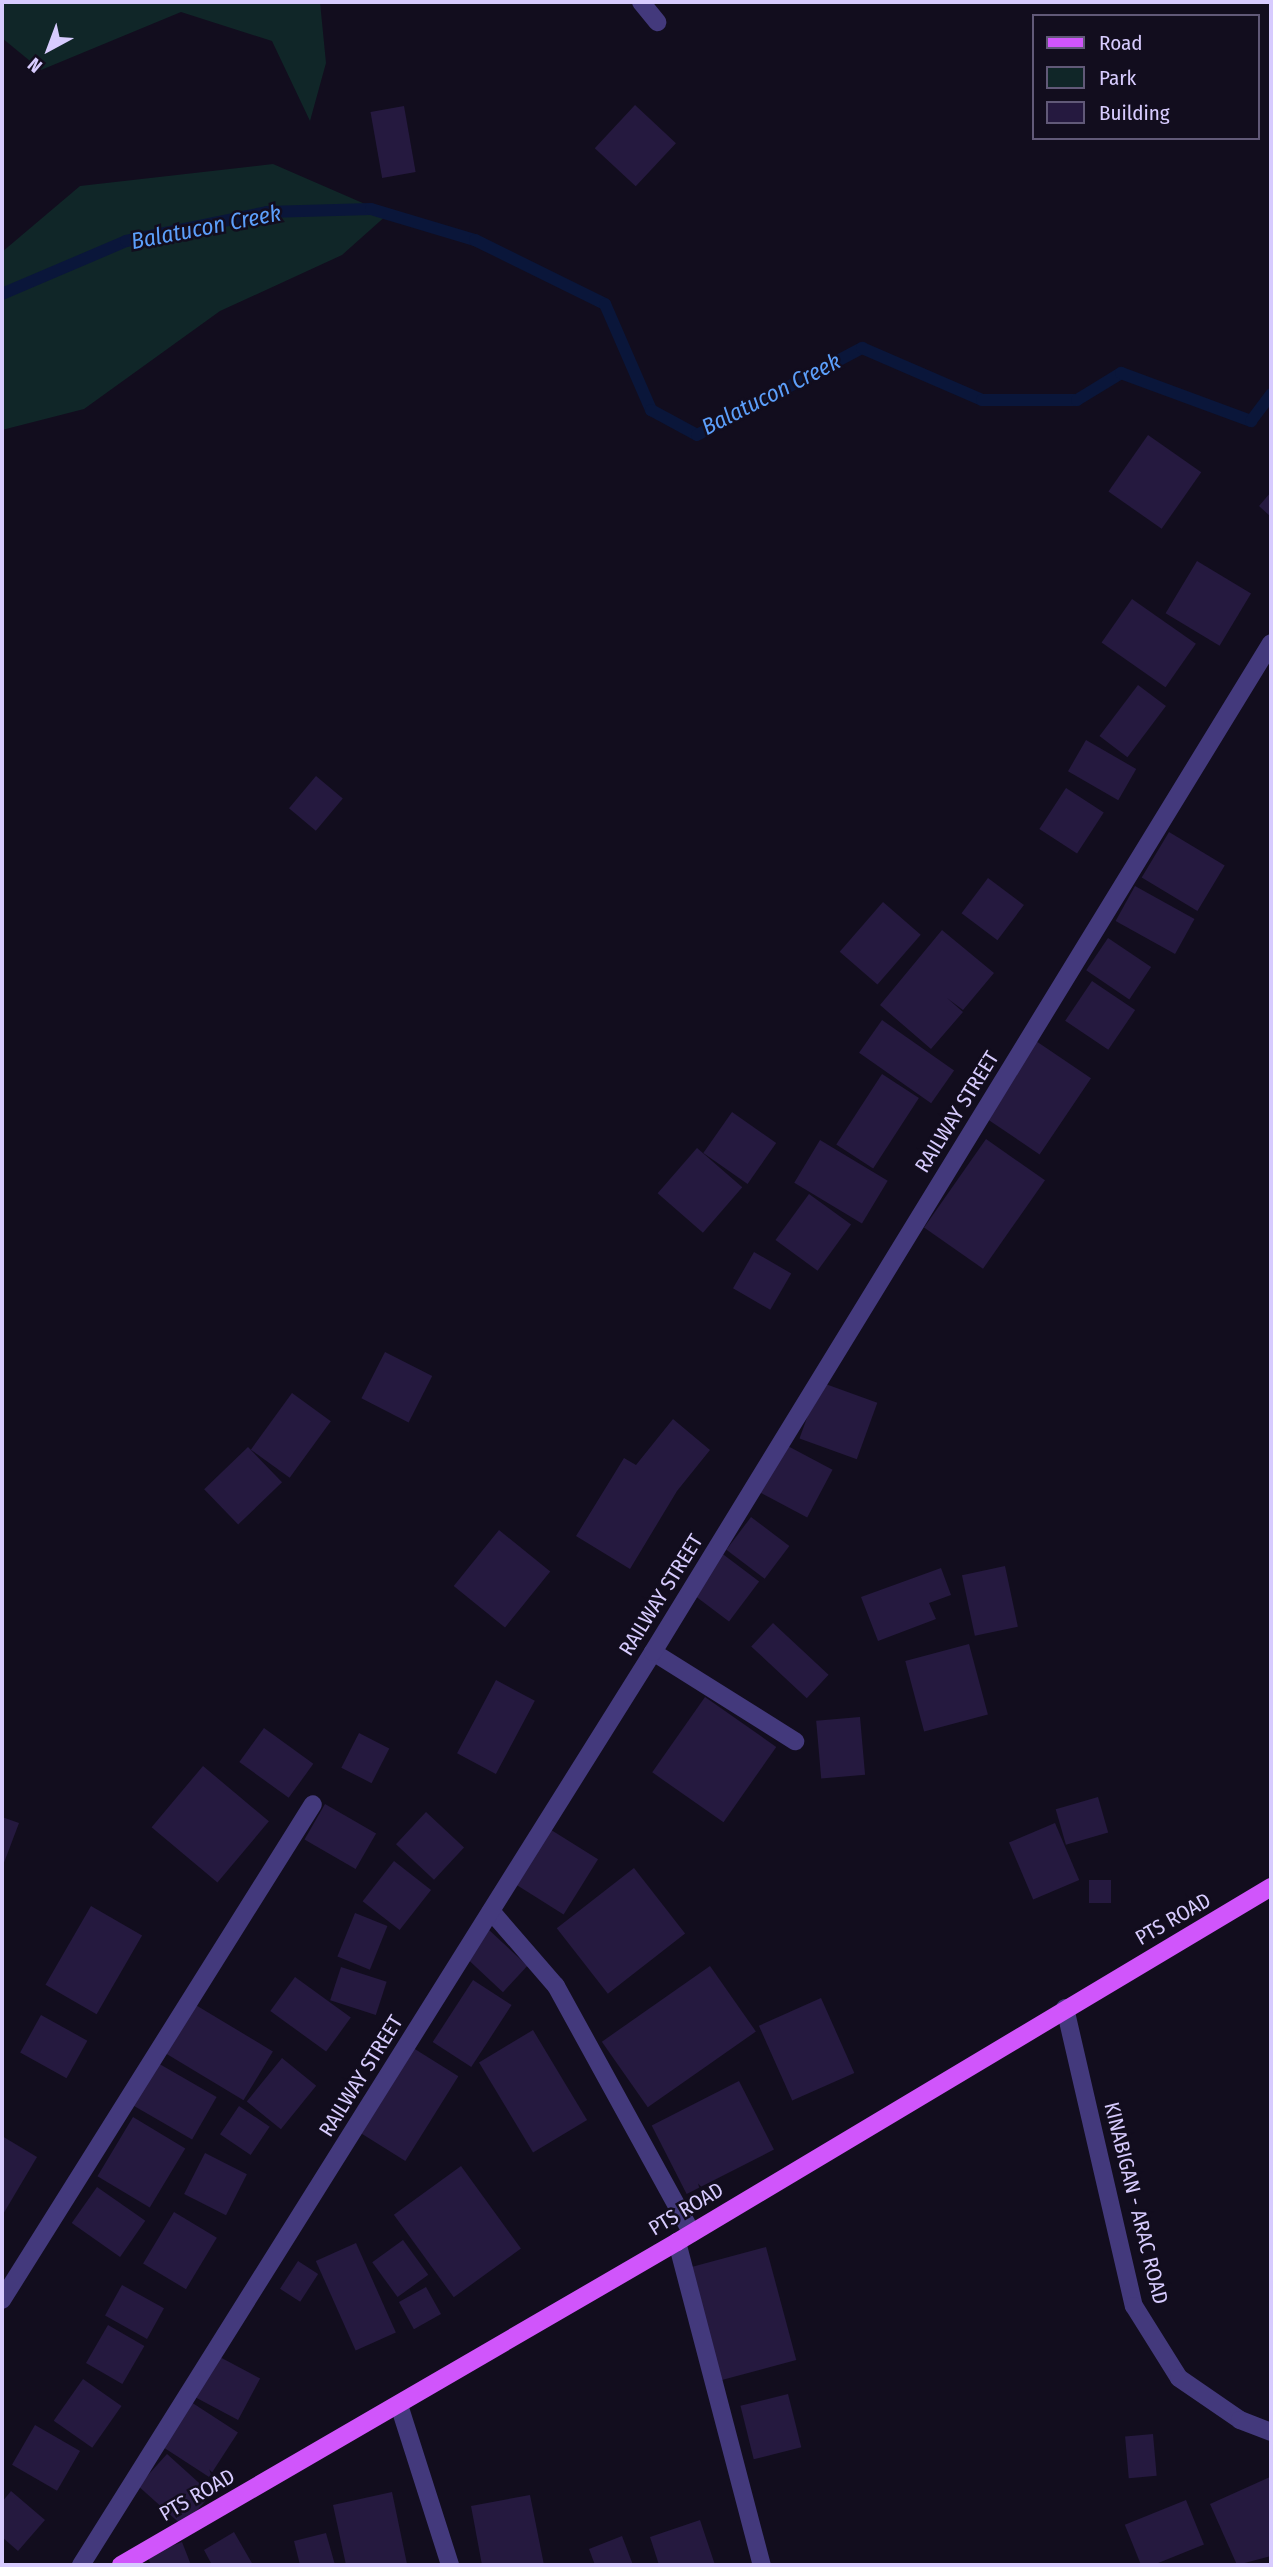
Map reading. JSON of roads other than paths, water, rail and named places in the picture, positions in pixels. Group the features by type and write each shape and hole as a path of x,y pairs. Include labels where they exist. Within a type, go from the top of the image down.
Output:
{"main road":[{"name":"PTS ROAD","path":"121,2565 684,2237 1271,1887"}],"street":[{"path":"641,2 657,22"},
{"name":"RAILWAY STREET","path":"81,2565 653,1652 1271,643"},
{"path":"653,1652 794,1741"},
{"path":"2,2300 313,1804"},
{"path":"491,1911 556,1986 684,2237 762,2565"},
{"name":"KINABIGAN - ARAC ROAD","path":"1065,2008 1134,2306 1179,2378 1240,2420 1271,2432"},
{"path":"399,2405 450,2565"}],"waterway":[{"name":"Balatucon Creek","path":"2,294 126,241 267,212 371,209 475,240 605,304 651,410 697,435 862,348 982,400 1077,400 1121,373 1251,421 1271,394"}]}
